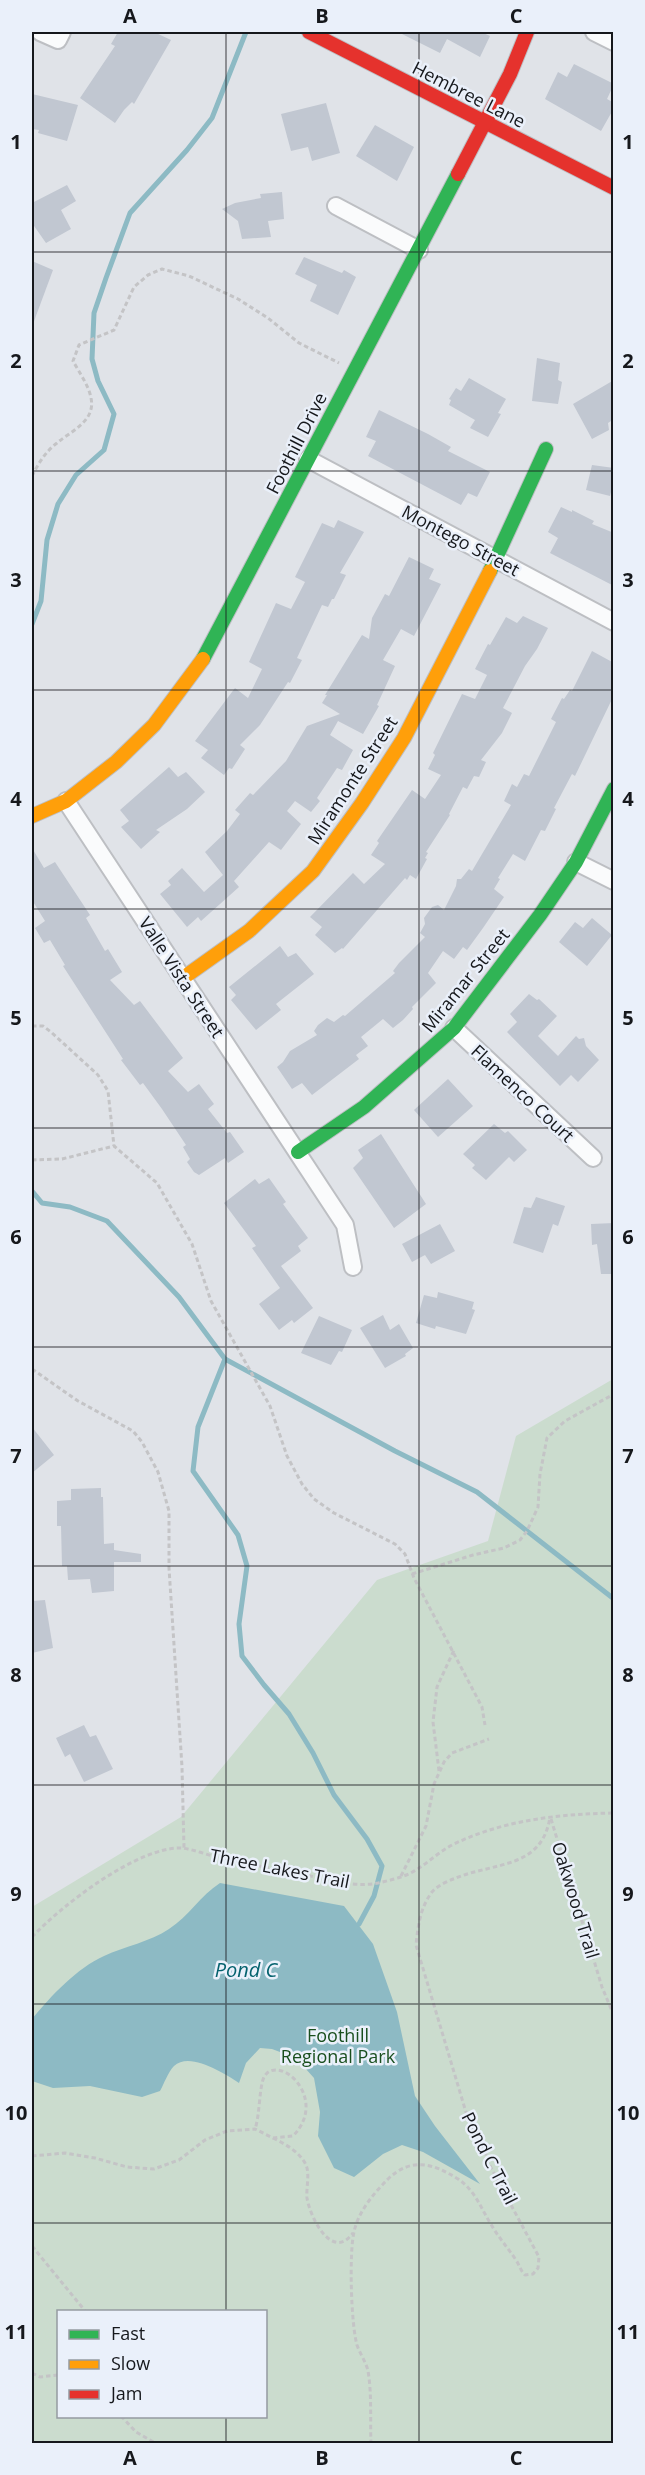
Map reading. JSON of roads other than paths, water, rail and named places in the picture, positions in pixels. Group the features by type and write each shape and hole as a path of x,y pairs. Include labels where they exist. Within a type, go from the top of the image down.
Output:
{"street":[{"path":"40,32 58,40 62,32"},
{"name":"Hembree Lane","path":"309,32 614,188"},
{"name":"Foothill Drive","path":"32,816 66,801 124,754 154,725 207,653 485,123 510,74 527,32"},
{"path":"594,32 614,42"},
{"path":"336,206 419,250"},
{"name":"Miramonte Street","path":"183,978 249,931 313,871 362,803 404,738 496,558 546,449"},
{"name":"Montego Street","path":"308,459 614,622"},
{"name":"Miramar Street","path":"298,1152 364,1107 454,1028 540,915 576,862 614,789"},
{"name":"Valle Vista Street","path":"66,801 345,1225 353,1267"},
{"path":"576,862 614,881"},
{"name":"Flamenco Court","path":"454,1028 593,1158"}],"water":[{"name":"Pond C","path":"220,1883 344,1906 373,1944 397,2012 415,2096 480,2184 423,2152 402,2145 383,2154 354,2177 334,2168 318,2136 320,2112 314,2078 296,2058 272,2049 260,2048 246,2063 239,2083 198,2062 181,2062 174,2066 160,2091 142,2097 90,2086 53,2088 32,2081 32,2019 56,1992 94,1961 169,1929"}],"waterway":[{"path":"32,624 41,601 47,540 58,504 76,475 104,450 114,414 98,381 92,359 94,313 106,278 130,213 187,150 212,118 246,32"},
{"path":"32,1191 42,1203 70,1207 107,1221 179,1297 225,1359 395,1451 477,1492 614,1599"},
{"path":"225,1359 198,1427 193,1471 238,1535 247,1566 239,1624 242,1656 289,1714 313,1753 334,1795 367,1839 382,1866 374,1896 359,1924"}],"park label":[{"name":"Foothill Regional Park","path":"338,2045"}]}
